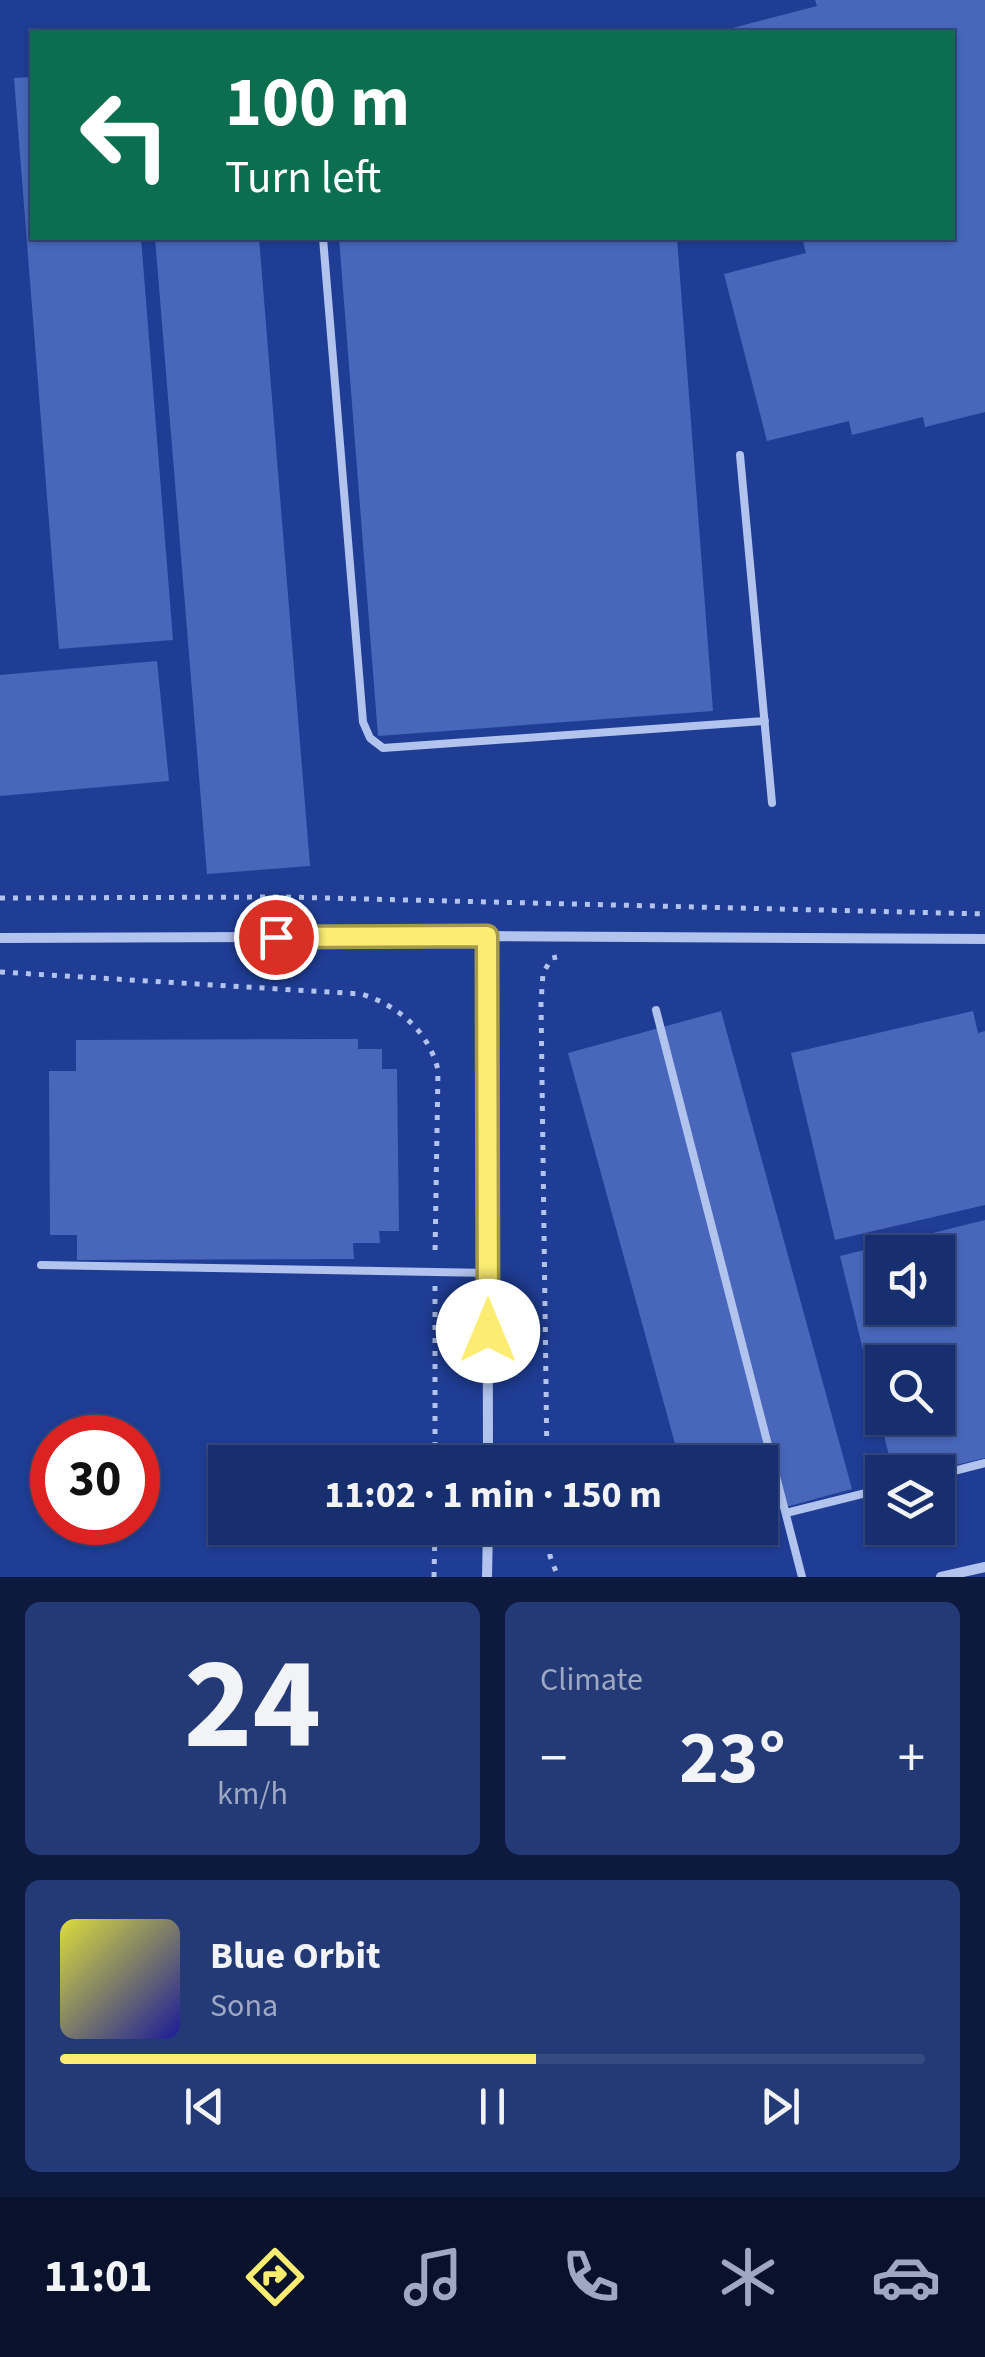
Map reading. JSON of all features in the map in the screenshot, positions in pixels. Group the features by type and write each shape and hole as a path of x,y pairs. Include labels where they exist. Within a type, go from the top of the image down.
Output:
{"street":[{"path":"487,936 488,1445"},
{"path":"0,938 985,940"},
{"path":"488,1545 487,1571 495,1577"},
{"path":"942,1577 985,1567"}],"lane":[{"path":"323,240 363,722 376,744 383,748 764,721"},
{"path":"740,455 772,803"},
{"path":"656,1010 802,1577"},
{"path":"41,1265 489,1274"},
{"path":"955,1471 985,1463"},
{"path":"786,1513 865,1493"}],"path":[{"path":"0,898 284,897 985,914"},
{"path":"548,1445 542,1002 544,973 552,958 568,955"},
{"path":"0,972 361,994 387,1002 415,1027 433,1049 438,1070 436,1445"},
{"path":"434,1577 435,1545"},
{"path":"550,1545 558,1577"}],"building":[{"path":"815,0 985,0 985,412 925,427 923,417 852,435 849,421 767,441 724,274 806,253 803,240 955,240 955,30 725,30 817,6"},
{"path":"30,77 30,240 141,240 173,640 59,649 14,78"},
{"path":"155,240 259,240 310,866 207,874"},
{"path":"339,240 677,240 713,711 378,736"},
{"path":"157,661 169,781 0,796 0,675"},
{"path":"721,1011 852,1489 778,1509 778,1445 675,1445 568,1053"},
{"path":"973,1011 978,1033 985,1031 985,1205 835,1240 791,1053"},
{"path":"358,1039 358,1049 382,1049 382,1069 397,1069 399,1231 379,1231 380,1243 353,1243 354,1259 77,1260 77,1235 50,1235 49,1071 76,1071 76,1040"},
{"path":"985,1220 985,1458 955,1465 955,1455 889,1455 884,1435 955,1435 955,1345 865,1345 865,1358 840,1256 865,1250 865,1325 955,1325 955,1235 925,1235"}],"route":[{"path":"276,937 487,936 488,1331"}]}
